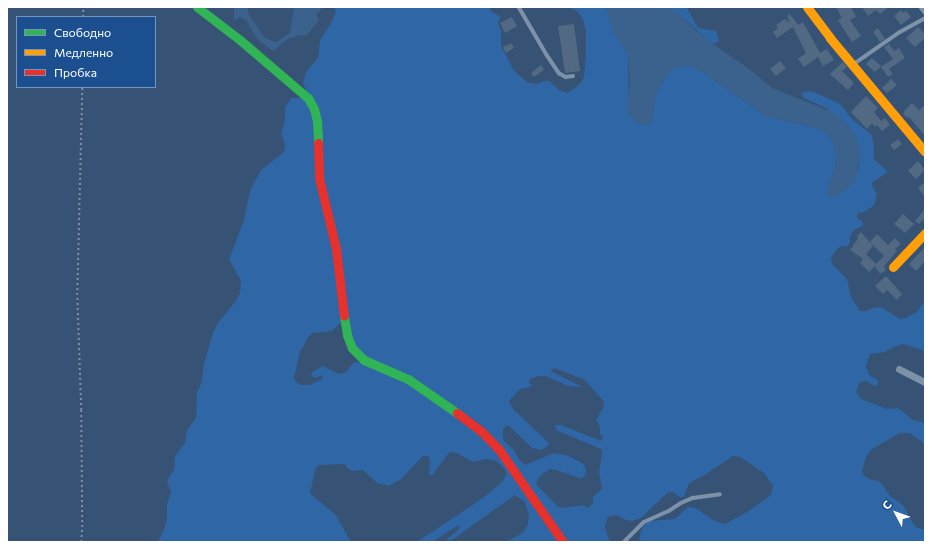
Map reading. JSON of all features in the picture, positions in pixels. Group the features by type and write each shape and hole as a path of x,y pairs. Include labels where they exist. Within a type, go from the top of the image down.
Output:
{"street":[{"path":"197,7 240,40 300,90 308,98 314,109 319,178 336,249 340,302 347,334 352,348 364,360 408,378 481,431 500,451 563,542"},
{"path":"807,7 925,152"},
{"path":"922,7 925,11"},
{"path":"893,267 925,233"},
{"path":"899,370 925,382"}],"lane":[{"path":"519,7 559,73 566,77 573,76"},
{"path":"853,65 900,32 925,18"},
{"path":"624,542 644,522 669,511 681,503 694,498 720,494"}],"path":[{"path":"81,542 81,410 77,295 82,88"}],"shaded area":[{"path":"234,7 248,7 248,13 265,38 276,42 290,33 294,7 323,7 316,15 319,20 306,36 300,35 288,39 273,51 258,40 246,20 240,17 234,20"},
{"path":"335,7 490,7 491,11 501,17 498,23 501,31 501,46 514,71 527,82 536,84 549,81 559,90 568,93 581,83 584,77 586,54 586,32 583,20 578,12 569,7 606,7 614,33 628,53 629,115 638,123 651,123 656,94 659,86 671,70 676,67 690,66 701,71 766,116 824,131 832,140 837,157 834,172 827,188 858,170 860,158 828,109 804,98 801,93 809,91 814,92 840,104 852,119 871,134 874,145 874,159 888,172 873,182 872,185 877,195 874,205 866,211 857,214 857,218 863,222 863,226 854,230 850,236 850,243 846,247 841,246 837,249 831,258 832,264 847,279 851,297 860,311 881,307 900,319 906,318 917,312 925,300 925,351 903,344 893,347 885,352 870,354 866,366 867,370 869,375 878,380 878,385 874,386 866,381 860,382 856,392 861,399 887,409 898,408 913,420 925,423 925,444 910,433 900,433 872,449 867,455 862,470 863,475 869,479 878,481 883,485 890,496 903,505 916,527 925,530 925,542 639,542 643,527 649,521 675,519 688,507 695,508 715,521 725,524 747,512 771,495 773,486 764,473 740,457 733,456 703,476 689,483 684,497 680,497 672,492 667,493 641,518 632,521 616,515 607,518 605,528 610,542 570,542 559,533 560,542 506,542 524,532 528,524 529,516 525,502 515,495 452,540 449,541 447,539 458,530 460,526 457,526 432,542 417,542 483,498 503,481 506,475 505,470 494,460 486,459 473,462 457,453 451,452 447,455 432,476 429,473 430,460 428,456 423,456 401,479 389,486 377,483 363,470 353,471 348,469 345,464 320,465 316,467 310,493 335,514 351,542 158,542 165,527 167,518 167,504 171,492 167,482 174,470 175,456 185,443 187,430 196,418 197,392 201,384 204,364 213,333 217,324 236,301 240,293 241,281 229,259 244,220 250,191 261,170 284,152 285,145 281,133 285,120 285,107 291,98 304,98 306,90 303,83 306,72 318,58 320,40 330,25 336,12","holes":["342,322 362,363 354,362 346,372 339,374 323,366 312,372 311,376 316,378 323,375 321,380 309,385 301,385 296,382 294,378 300,352 309,336 313,333 332,331","555,368 585,380 604,402 603,408 596,420 600,427 600,434 603,437 601,441 561,425 556,425 555,427 558,431 601,449 602,452 599,472 602,489 593,497 593,504 588,508 582,505 563,508 557,506 536,484 540,476 550,469 582,479 586,473 585,466 582,463 566,455 554,453 525,465 519,460 514,450 504,441 503,437 503,429 506,426 509,426 532,448 541,450 548,446 549,443 513,409 509,401 520,389 531,387 532,385 529,383 530,379 539,376 546,376 568,386 583,387 550,371"]},
{"path":"606,7 665,7 679,14 703,37 752,71 772,88 832,112 848,125 855,135 859,146 860,158 854,182 842,193 834,197 829,196 827,188 834,172 837,157 832,140 824,131 814,127 766,116 701,71 690,66 676,67 671,70 659,86 656,94 651,123 645,126 638,123 629,115 627,110 630,83 628,53 614,33"},
{"path":"665,7 687,8 698,28 716,31 719,41 714,44 708,41 684,18"}],"building":[{"path":"836,7 851,7 856,17 850,20 861,36 852,42 838,20 842,18"},
{"path":"862,7 889,7 880,14 876,10 868,16"},
{"path":"901,10 903,13 906,11 911,17 901,25 894,16"},
{"path":"790,14 798,25 803,22 820,53 827,49 834,60 823,66 818,57 804,67 798,59 806,53 793,27 777,38 773,32 778,28 776,25 785,19 788,22 789,21 787,16"},
{"path":"512,17 517,26 505,33 500,23"},
{"path":"574,24 580,71 565,73 558,26"},
{"path":"918,27 925,34 925,38 915,47 906,38"},
{"path":"878,28 885,39 880,42 873,32"},
{"path":"511,43 514,48 506,53 503,47"},
{"path":"889,44 894,51 899,48 905,58 889,69 893,74 888,77 881,67 893,59 884,47"},
{"path":"872,58 881,66 875,72 866,64"},
{"path":"780,61 786,68 776,76 770,69"},
{"path":"843,62 847,67 842,71 854,83 848,90 830,74"},
{"path":"541,65 544,70 534,77 531,73"},
{"path":"891,79 897,85 887,93 882,88"},
{"path":"866,96 878,108 874,112 881,121 885,118 890,125 882,131 877,125 875,127 872,123 867,129 851,112"},
{"path":"912,103 919,110 925,105 925,136 909,117 908,118 903,114"},
{"path":"898,139 902,144 894,150 890,145"},
{"path":"918,161 925,170 916,179 908,171"},
{"path":"925,182 925,197 918,188"},
{"path":"925,209 925,218 919,224 915,221"},
{"path":"903,214 914,224 905,233 894,224"},
{"path":"861,232 873,246 866,254 876,264 884,256 870,242 877,234 888,245 895,238 901,244 895,249 897,251 884,266 886,270 880,274 875,266 869,272 860,263 863,259 850,250 858,238 857,236"},
{"path":"925,247 925,261 916,271 909,264"},
{"path":"886,276 902,294 897,300 887,290 883,294 875,286"}],"traffic: fast":[{"path":"197,7 240,40 308,98 314,109 317,121 318,143"},
{"path":"344,316 347,335 352,348 364,360 408,379 457,413"}],"traffic: slow":[{"path":"807,7 830,38 925,152"},
{"path":"893,267 925,233"}],"traffic: jam":[{"path":"318,143 319,178 336,249 344,316"},
{"path":"457,413 481,431 500,451 563,542"}]}
